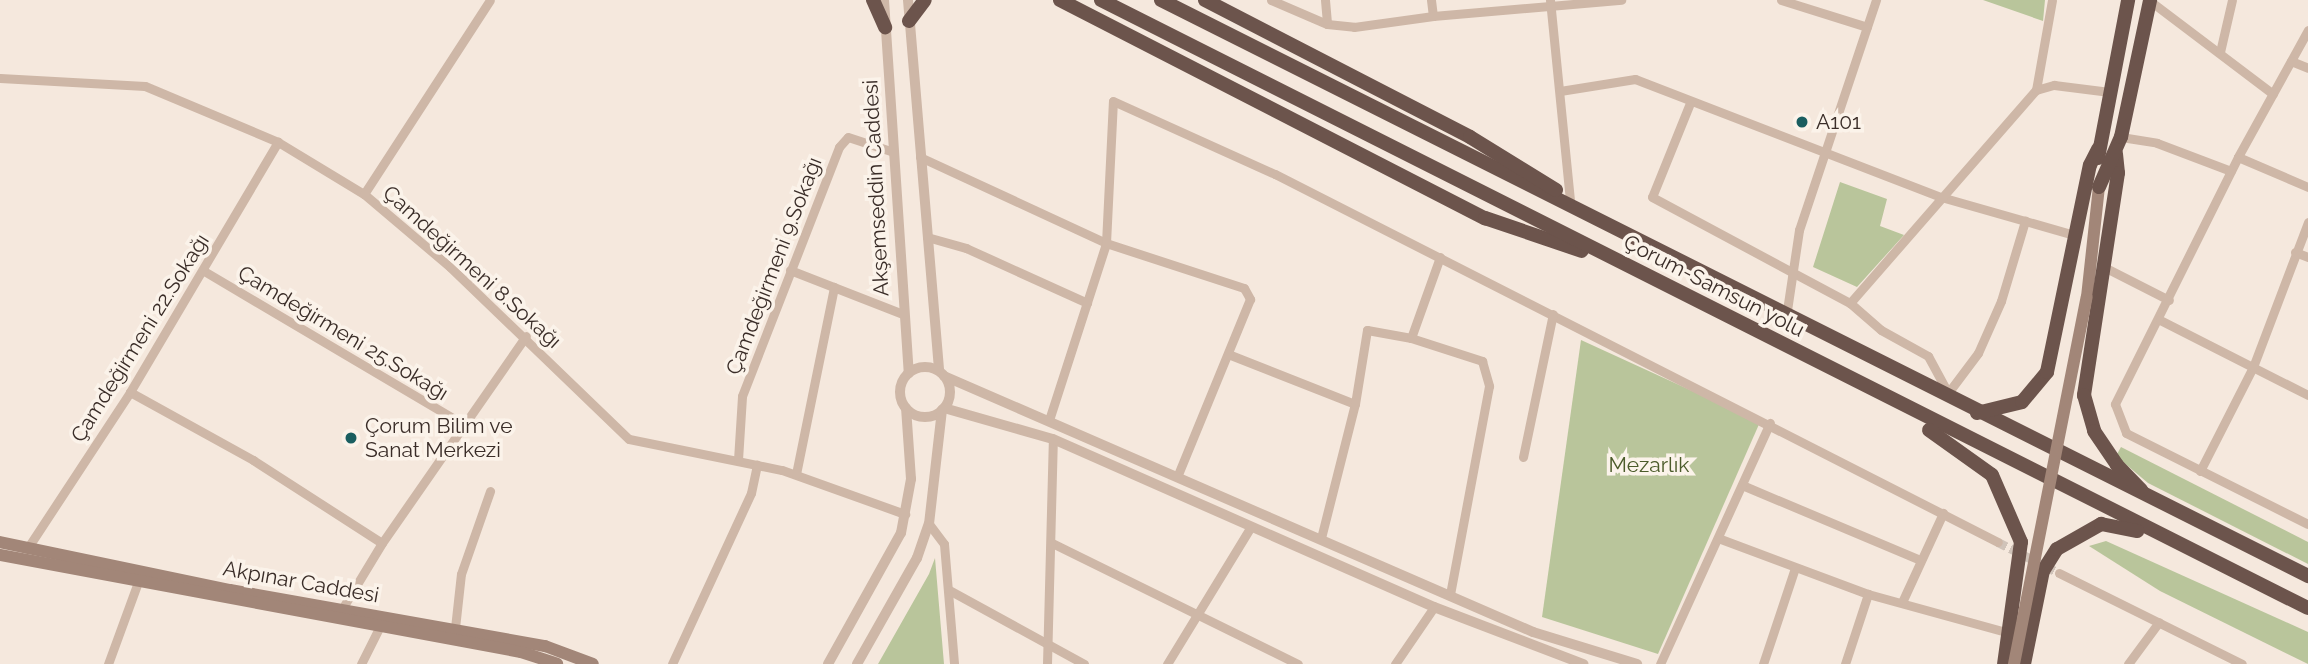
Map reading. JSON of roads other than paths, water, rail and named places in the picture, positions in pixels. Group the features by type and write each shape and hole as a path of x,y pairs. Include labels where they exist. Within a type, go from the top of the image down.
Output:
{"highway":[{"path":"873,0 886,27"},
{"path":"909,21 925,0"},
{"path":"1060,0 1485,218 1633,268"},
{"name":"Çorum-Samsun yolu","path":"1101,0 1857,384 2308,608"},
{"name":"Çorum-Samsun yolu","path":"1161,0 1787,317 1948,393 1977,413 2308,576"},
{"path":"1205,0 1471,137 1637,241"},
{"path":"2099,187 2098,149 2128,0"},
{"path":"2099,187 2116,154 2121,137 2150,1"},
{"path":"1977,413 2022,402 2041,384 2056,344 2074,235 2090,165 2098,149"},
{"path":"2116,154 2118,173 2084,395 2094,431 2117,466 2149,498"},
{"path":"1857,384 1970,456 1992,475 2021,542 2004,664"},
{"path":"2024,664 2043,572 2057,549 2101,524 2169,541"}],"main road":[{"path":"2014,664 2087,297 2099,187"},
{"name":"Akpınar Caddesi","path":"0,542 545,646 593,664"},
{"name":"Akpınar Caddesi","path":"0,555 379,628 521,652 557,664"}],"street":[{"path":"364,194 490,0"},
{"name":"Akşemseddin Caddesi","path":"884,0 909,373"},
{"name":"Akşemseddin Caddesi","path":"908,0 941,374"},
{"path":"1271,0 1327,24 1354,27 1551,4 1621,0"},
{"path":"1325,0 1327,24"},
{"path":"1431,0 1433,16"},
{"path":"1781,0 1867,27"},
{"path":"1787,317 1799,230 1876,0"},
{"path":"1850,303 2036,90 2052,0"},
{"path":"2220,52 2232,0"},
{"path":"2150,1 2273,94"},
{"path":"1551,4 1570,199"},
{"path":"2308,30 2238,157 2160,320 2115,404 2126,433 2308,524"},
{"path":"2291,61 2308,68"},
{"name":"Çamdeğirmeni 8.Sokağı","path":"0,78 145,86 278,142 364,194 526,336 629,439 796,474 905,514"},
{"path":"1560,91 1636,79 1690,103 1941,197 2074,235"},
{"path":"2036,90 2054,85 2109,92"},
{"path":"1049,420 1106,243 1113,101 1275,174 1770,423 1998,542"},
{"path":"1690,103 1652,197 1794,269 1850,303 1881,330 1928,356 1948,393 1983,342 2001,301 2025,221"},
{"path":"2121,137 2157,143 2231,171"},
{"name":"Çamdeğirmeni 9.Sokağı","path":"738,460 742,396 844,139 894,152"},
{"name":"Çamdeğirmeni 22.Sokağı","path":"27,549 130,392 278,142"},
{"path":"920,156 1106,243 1244,288 1250,299 1177,477"},
{"path":"2238,157 2308,187"},
{"path":"2200,471 2253,367 2308,222"},
{"path":"927,237 966,248 1087,303"},
{"path":"2295,252 2308,257"},
{"path":"1411,338 1440,257"},
{"path":"2102,266 2169,300"},
{"path":"790,270 903,314"},
{"name":"Çamdeğirmeni 25.Sokağı","path":"204,271 464,425"},
{"path":"796,474 834,287"},
{"path":"1523,457 1553,314"},
{"path":"2160,320 2308,395"},
{"path":"1321,538 1355,404 1367,330 1411,338 1482,361 1490,376 1450,595"},
{"path":"342,609 382,543 526,336"},
{"path":"1228,354 1355,404"},
{"path":"828,664 901,533 911,479 906,408 900,390 909,373 926,367 1533,632 1637,664"},
{"path":"857,664 917,558 929,524 943,409 950,392 941,374"},
{"path":"130,392 253,460 382,543"},
{"path":"906,408 924,417 943,409 1053,439 1434,607 1583,664"},
{"path":"1660,664 1770,423"},
{"path":"1047,664 1045,644 1052,543 1053,439"},
{"path":"672,664 751,493 757,465"},
{"path":"1741,485 1920,560"},
{"path":"455,628 461,574 490,491"},
{"path":"1903,600 1943,513"},
{"path":"929,524 944,544 954,664"},
{"path":"1167,664 1195,614 1250,528"},
{"path":"1718,538 1868,594 1903,600 2007,632"},
{"path":"1052,543 1298,664"},
{"path":"1763,664 1795,568"},
{"path":"2059,573 2242,664"},
{"path":"108,664 138,582"},
{"path":"949,590 1084,664"},
{"path":"1845,664 1868,594"},
{"path":"1395,664 1434,607"},
{"path":"2129,664 2159,622"},
{"path":"361,664 379,628"}],"tunnel":[{"path":"1998,542 2059,573"}],"place":[{"name":"A101","path":"1802,122"},
{"name":"Çorum Bilim ve Sanat Merkezi","path":"351,438"}],"park label":[{"name":"Mezarlık","path":"1649,465"}]}
